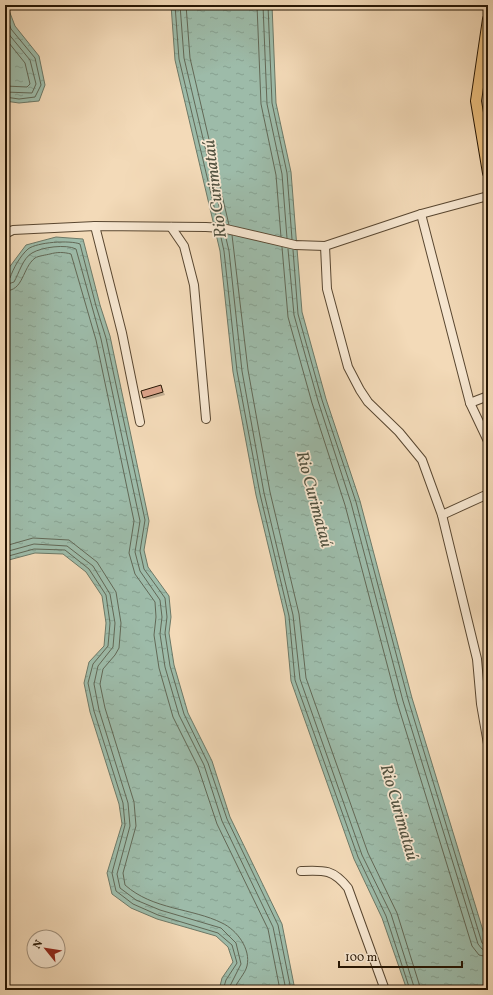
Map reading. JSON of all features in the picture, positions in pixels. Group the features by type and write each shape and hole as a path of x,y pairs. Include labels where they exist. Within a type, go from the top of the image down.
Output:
{"main road":[{"path":"488,19 476,101 488,173"}],"street":[{"path":"5,234 13,230 95,226 206,227 222,228 295,245 325,246 421,214 488,196"},
{"path":"421,214 470,403 488,441"},
{"path":"95,226 122,333 140,422"},
{"path":"171,227 184,246 194,285 206,419"},
{"path":"325,246 327,289 348,367 368,402 399,432 422,460 442,515 477,659 484,677 481,704 488,744"},
{"path":"470,403 488,396"},
{"path":"442,515 488,494"},
{"path":"301,871 330,873 339,877 348,888 385,990"}],"water":[{"path":"5,5 7,5 15,26 39,56 45,85 39,101 19,103 5,101"},
{"name":"Rio Curimataú","path":"171,5 272,5 276,103 291,172 302,312 326,399 360,501 412,698 488,947 488,990 407,990 382,918 354,859 291,681 285,616 256,495 233,372 220,251 175,60"},
{"path":"56,237 83,239 100,305 110,336 149,521 144,550 148,567 169,596 171,617 169,633 174,665 188,713 212,761 230,817 282,924 295,990 219,990 222,978 233,962 228,947 216,936 157,919 131,908 112,894 107,873 122,824 119,804 90,712 84,683 89,662 104,646 106,623 102,596 86,572 63,554 35,553 5,561 5,288 8,269 26,245"}],"building":[{"path":"161,385 163,392 143,398 141,391"}]}
